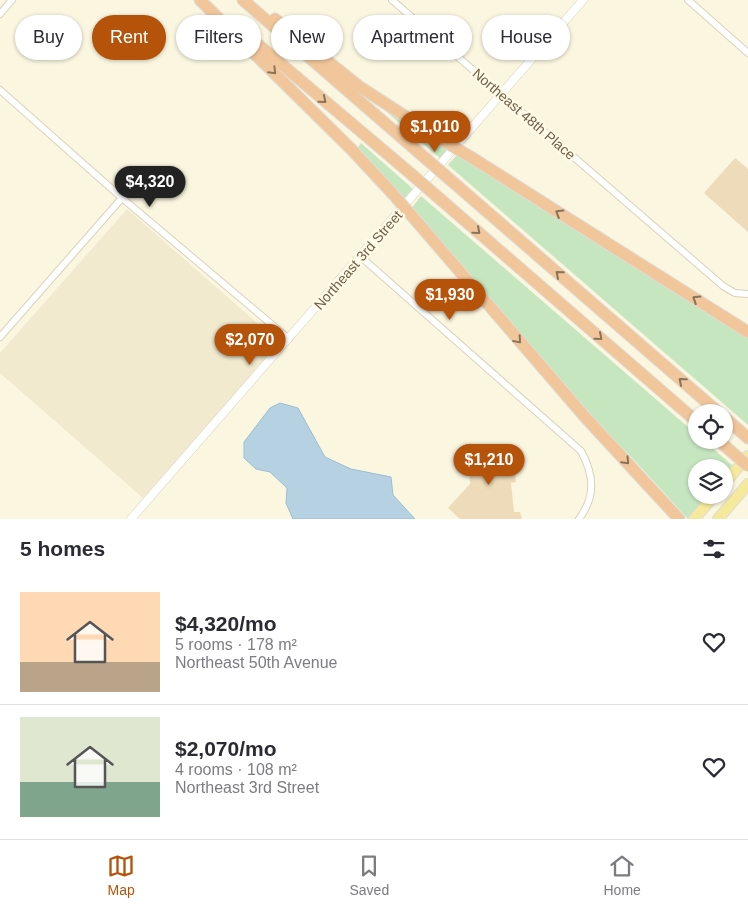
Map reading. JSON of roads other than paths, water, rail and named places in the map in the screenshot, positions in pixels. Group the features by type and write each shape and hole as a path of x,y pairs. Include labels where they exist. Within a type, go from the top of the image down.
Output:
{"highway":[{"path":"200,0 351,149 392,193 585,417 679,519"},
{"path":"206,0 410,173 688,414"},
{"path":"243,0 709,404"},
{"path":"251,0 360,87 748,332"},
{"path":"733,425 748,438"},
{"path":"728,449 748,466"}],"main road":[{"path":"733,474 748,456"},
{"path":"718,519 748,484"},
{"path":"694,519 707,504"}],"street":[{"path":"0,14 12,0"},
{"name":"Northeast 48th Place","path":"392,0 723,286 735,293 748,294"},
{"name":"Northeast 3rd Street","path":"131,519 583,0"},
{"path":"688,0 748,53"},
{"path":"0,90 122,198 289,339"},
{"path":"0,337 122,198"},
{"path":"361,257 569,439 586,458 592,475 593,485 588,504 579,519"}],"water":[{"path":"280,403 298,408 325,457 351,469 391,477 393,495 415,519 293,519 286,503 287,488 270,472 256,469 244,458 244,442 270,408"}]}
